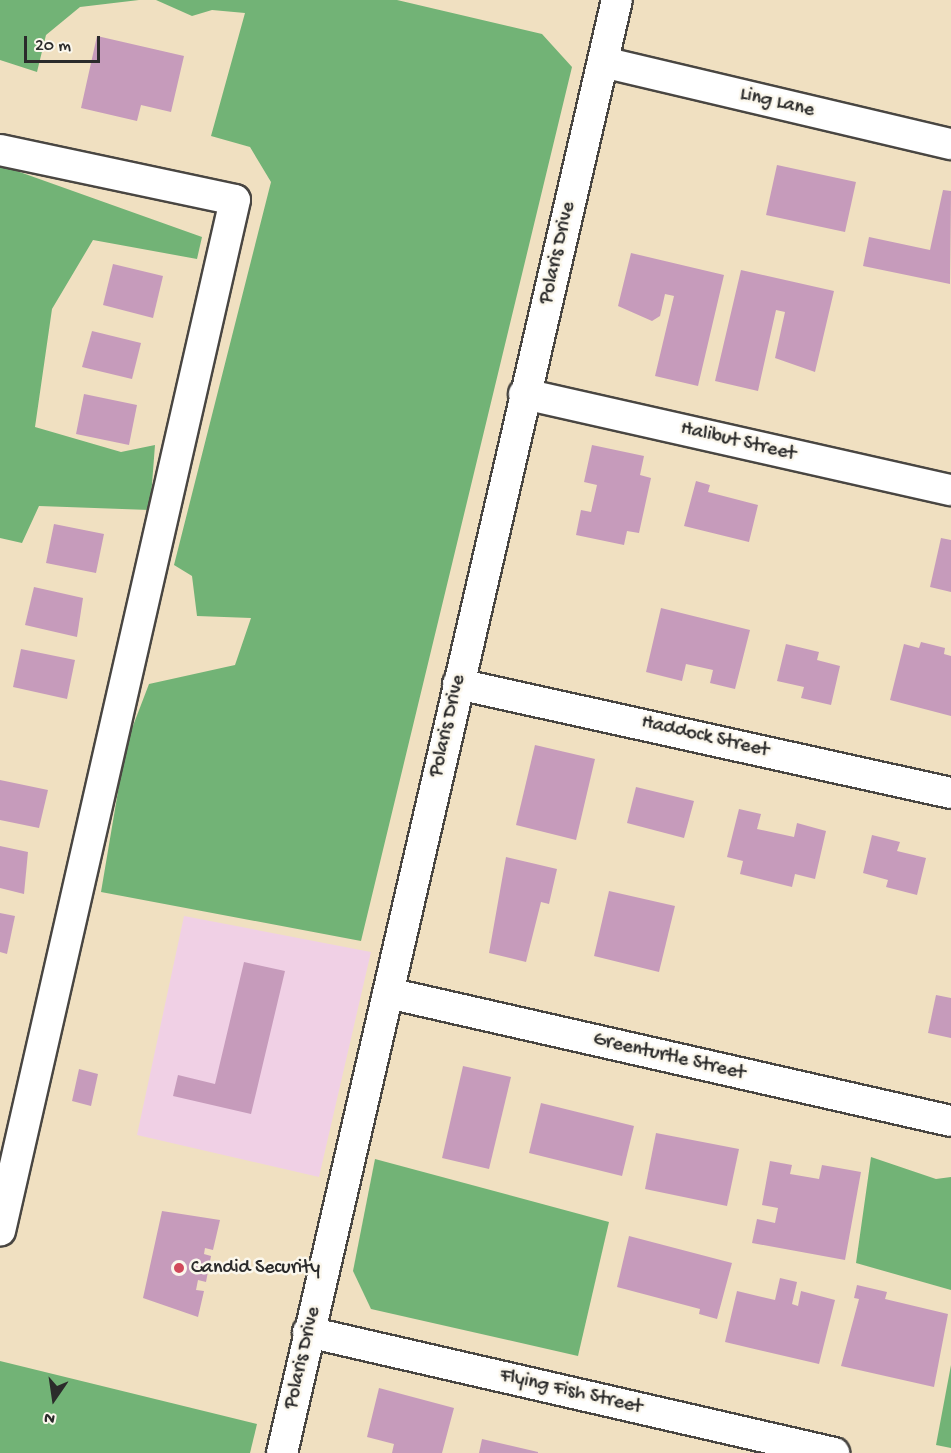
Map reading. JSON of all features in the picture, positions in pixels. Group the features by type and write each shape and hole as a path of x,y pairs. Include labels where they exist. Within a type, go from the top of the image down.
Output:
{"street":[{"name":"Polaris Drive","path":"282,1453 616,0"},
{"name":"Ling Lane","path":"603,62 951,144"},
{"path":"0,150 235,200 0,1231"},
{"name":"Halibut Street","path":"524,394 951,490"},
{"name":"Haddock Street","path":"458,684 951,793"},
{"name":"Greenturtle Street","path":"388,993 951,1121"},
{"name":"Flying Fish Street","path":"308,1332 834,1453"}],"shaded area":[{"path":"184,916 371,952 319,1177 137,1135"}],"green space":[{"path":"0,0 139,0 80,7 46,35 37,72 0,60"},
{"path":"156,0 397,0 542,34 572,67 361,941 101,892 126,744 149,684 235,665 251,618 197,616 192,576 174,565 271,182 250,147 211,136 245,13 212,10 192,16"},
{"path":"0,165 202,237 197,259 93,240 52,309 35,427 121,452 155,445 150,510 39,506 22,543 0,538"},
{"path":"871,1157 936,1179 951,1177 951,1290 856,1263"},
{"path":"375,1159 609,1222 578,1356 371,1309 353,1271"},
{"path":"0,1361 257,1424 250,1453 0,1453"},
{"path":"951,1365 951,1448 936,1445"}],"building":[{"path":"97,36 184,56 171,112 141,105 137,121 81,108"},
{"path":"777,165 856,182 845,232 766,215"},
{"path":"943,190 951,191 950,284 863,266 869,237 930,250"},
{"path":"631,253 724,275 698,386 655,376 674,296 665,294 660,316 652,321 618,306"},
{"path":"113,264 163,276 153,318 103,305"},
{"path":"741,270 834,291 815,372 775,358 785,312 776,310 758,391 715,381"},
{"path":"92,331 141,343 132,379 82,367"},
{"path":"84,394 137,405 129,445 76,434"},
{"path":"592,445 644,456 640,475 651,478 639,533 627,531 624,545 576,535 581,510 591,512 597,485 584,482"},
{"path":"696,481 710,485 708,492 758,505 749,542 684,526"},
{"path":"54,524 104,534 96,573 46,563"},
{"path":"941,538 951,540 951,592 930,587"},
{"path":"34,587 83,598 77,637 25,625"},
{"path":"661,608 750,630 735,689 710,683 713,670 686,664 682,681 646,672"},
{"path":"921,642 945,648 944,654 951,656 951,716 890,700 904,644 919,648"},
{"path":"786,644 819,652 817,660 840,666 831,705 801,698 804,687 777,681"},
{"path":"21,649 75,660 67,699 13,687"},
{"path":"535,745 595,759 576,840 516,825"},
{"path":"0,780 48,790 39,828 0,820"},
{"path":"636,787 694,801 684,838 627,823"},
{"path":"739,809 761,814 757,829 794,837 797,823 826,831 815,879 795,874 792,887 740,874 743,861 727,857"},
{"path":"872,835 900,842 897,851 926,858 917,895 886,887 888,880 863,873"},
{"path":"0,846 28,852 24,894 0,888"},
{"path":"506,857 557,869 549,904 541,902 526,962 489,953"},
{"path":"609,891 675,906 659,972 594,956"},
{"path":"0,913 15,916 7,954 0,952"},
{"path":"244,962 285,971 251,1114 173,1096 178,1075 215,1084"},
{"path":"936,995 951,998 951,1038 928,1033"},
{"path":"463,1066 511,1077 489,1169 442,1158"},
{"path":"79,1069 98,1074 91,1106 72,1101"},
{"path":"541,1103 634,1126 622,1176 529,1153"},
{"path":"656,1133 739,1149 727,1206 645,1189"},
{"path":"770,1161 792,1165 790,1174 819,1179 822,1165 861,1172 845,1260 752,1243 757,1219 775,1223 778,1208 762,1205"},
{"name":"Candid Security","path":"162,1211 220,1220 213,1250 205,1248 204,1254 211,1256 206,1282 198,1280 196,1290 204,1291 198,1317 143,1298"},
{"path":"629,1236 732,1263 717,1319 699,1314 700,1309 617,1287"},
{"path":"780,1278 797,1282 792,1304 798,1306 801,1291 835,1300 819,1364 725,1342 737,1291 775,1300"},
{"path":"857,1285 887,1292 885,1299 948,1314 934,1387 841,1366 859,1299 854,1298"},
{"path":"379,1388 454,1408 442,1453 392,1453 394,1444 367,1437"},
{"path":"482,1439 538,1452 538,1453 479,1453"}],"place":[{"name":"Candid Security","path":"179,1268"}]}
